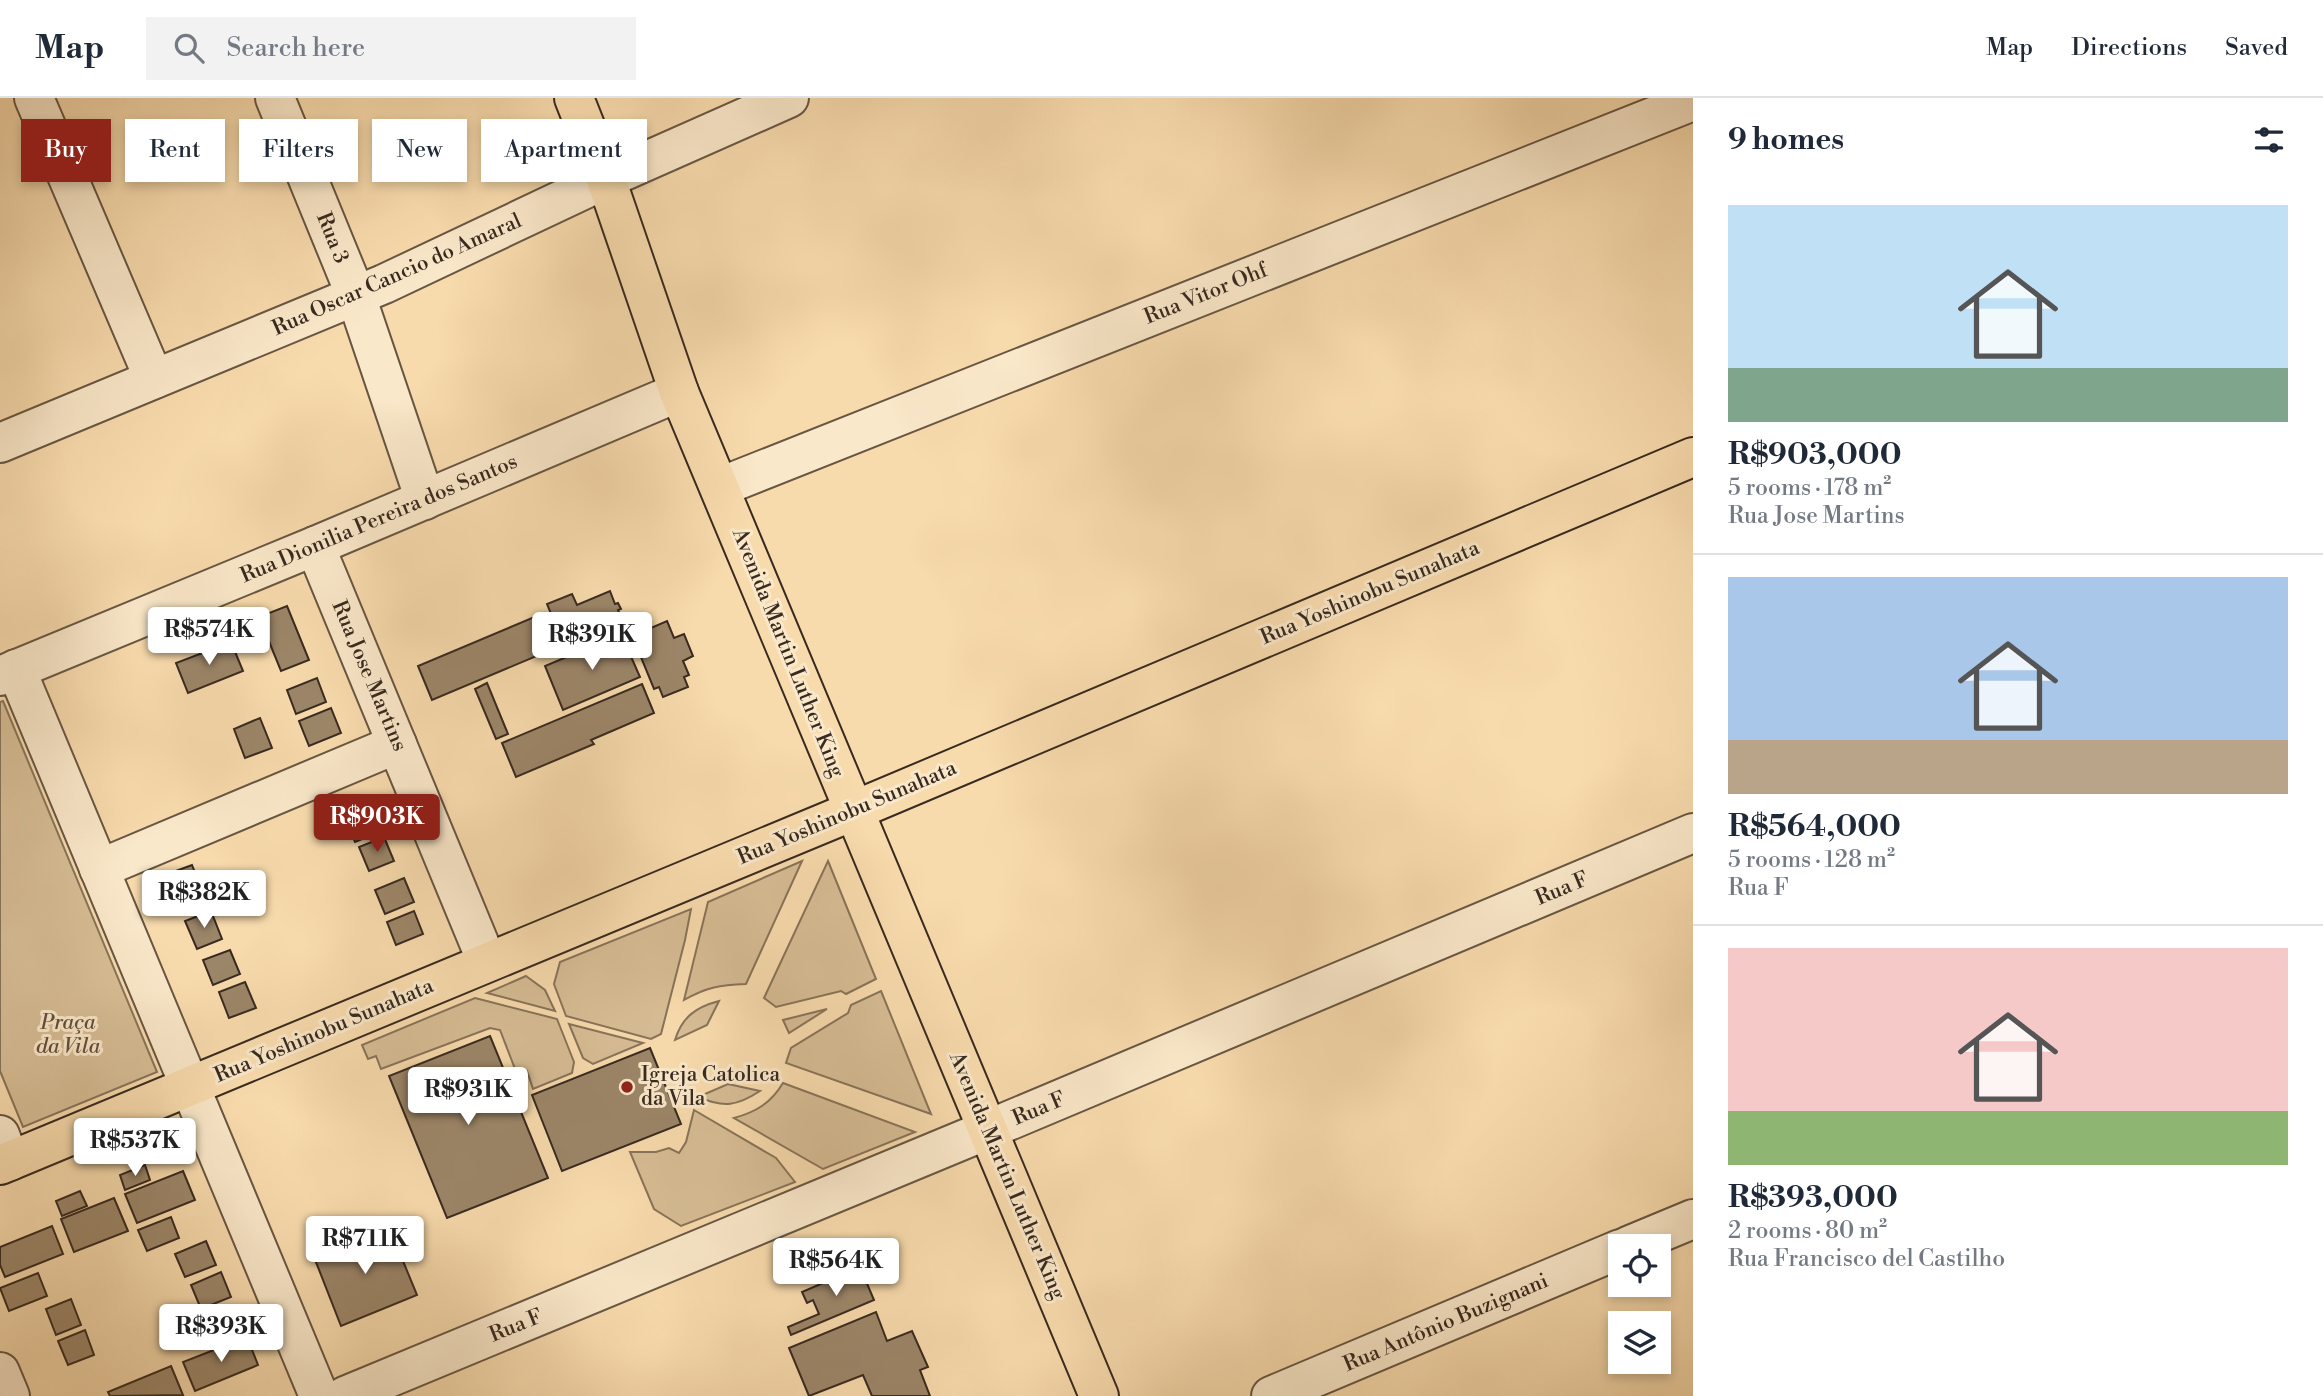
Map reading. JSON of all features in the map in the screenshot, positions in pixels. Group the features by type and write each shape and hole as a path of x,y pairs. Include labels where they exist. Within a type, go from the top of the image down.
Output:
{"main road":[{"name":"Avenida Martin Luther King","path":"574,98 582,119"},
{"name":"Avenida Martin Luther King","path":"607,182 680,392 1098,1396"},
{"name":"Rua Yoshinobu Sunahata","path":"3,1154 190,1088 1693,457"}],"street":[{"path":"34,98 154,379"},
{"name":"Rua 3","path":"275,98 356,296 425,500"},
{"name":"Rua Oscar Cancio do Amaral","path":"647,161 789,98"},
{"name":"Rua Vitor Ohf","path":"719,487 1693,101"},
{"name":"Rua Oscar Cancio do Amaral","path":"0,443 356,296 600,182"},
{"name":"Rua Dionilia Pereira dos Santos","path":"8,672 314,547 680,392"},
{"name":"Rua Jose Martins","path":"314,547 487,962"},
{"path":"8,672 99,869 319,1396"},
{"path":"99,869 397,744"},
{"name":"Rua F","path":"345,1396 1693,834"},
{"path":"1657,1234 1693,1219"},
{"name":"Rua Antônio Buzignani","path":"1271,1396 1608,1254"},
{"path":"0,1372 10,1396"}],"green space":[{"name":"Praça da Vila","path":"3,701 157,1072 23,1127 0,1071 0,702"},
{"path":"802,861 746,984 714,988 684,1000 708,902"},
{"path":"828,861 876,979 846,994 841,991 776,1007 764,998"},
{"path":"691,909 661,1034 651,1039 566,1016 554,984 560,962"},
{"path":"526,976 545,990 555,1011 487,993"},
{"path":"881,991 931,1114 786,1063 791,1048 848,1013 851,1005"},
{"path":"475,998 557,1019 574,1062 572,1073 533,1089 527,1071 517,1074 500,1030 490,1028 381,1069 376,1056 368,1059 362,1045"},
{"path":"719,1001 707,1025 675,1040 691,1014 703,1006"},
{"path":"827,1009 789,1033 783,1020"},
{"path":"569,1024 643,1043 593,1064 583,1058"},
{"path":"783,1083 915,1132 823,1169 734,1118 762,1106"},
{"path":"728,1084 760,1091 730,1104 715,1103 698,1097"},
{"path":"694,1110 776,1158 795,1182 681,1226 654,1209 630,1152 656,1152 669,1148 679,1153 686,1142"}],"building":[{"path":"610,591 615,604 618,603 621,609 618,610 624,624 565,648 547,604 572,594 577,605"},
{"path":"287,606 309,660 281,671 259,617"},
{"path":"544,613 558,647 432,700 418,666"},
{"path":"667,621 674,638 684,634 693,656 683,661 689,675 684,677 688,687 663,697 659,687 654,689 636,645 641,643 637,634"},
{"path":"621,634 640,677 563,710 545,666"},
{"path":"231,642 243,671 188,693 176,663"},
{"path":"317,678 326,702 296,714 287,690"},
{"path":"487,683 508,734 496,739 475,689"},
{"path":"642,684 654,713 591,740 594,744 516,777 502,743"},
{"path":"331,708 341,733 309,746 299,721"},
{"path":"260,718 272,748 245,758 234,729"},
{"path":"370,808 380,832 355,842 345,818"},
{"path":"384,837 394,861 369,871 359,847"},
{"path":"192,865 207,903 185,911 170,873"},
{"path":"404,878 414,902 385,914 375,890"},
{"path":"211,911 222,939 197,949 185,921"},
{"path":"414,911 423,934 396,945 387,922"},
{"path":"230,950 240,974 213,985 203,960"},
{"path":"245,982 256,1008 229,1018 219,992"},
{"path":"490,1036 548,1178 447,1218 389,1076"},
{"path":"650,1048 681,1124 562,1171 532,1095"},
{"path":"145,1165 150,1180 125,1190 120,1175"},
{"path":"183,1171 195,1200 137,1223 125,1194"},
{"path":"80,1191 87,1206 62,1216 56,1201"},
{"path":"114,1198 128,1231 74,1252 61,1219"},
{"path":"171,1217 179,1238 147,1251 138,1230"},
{"path":"52,1226 63,1254 5,1277 0,1265 0,1247"},
{"path":"389,1227 417,1295 341,1326 314,1257"},
{"path":"206,1241 216,1265 185,1277 175,1254"},
{"path":"860,1267 874,1300 791,1335 788,1327 819,1314 813,1300 807,1303 802,1292"},
{"path":"221,1272 231,1297 201,1309 191,1285"},
{"path":"38,1273 47,1296 9,1311 0,1288"},
{"path":"71,1299 81,1325 56,1335 46,1309"},
{"path":"876,1312 887,1341 912,1331 928,1367 920,1370 930,1396 872,1396 863,1375 809,1396 789,1348"},
{"path":"85,1330 94,1355 68,1365 58,1341"},
{"path":"247,1337 258,1365 195,1391 183,1362"},
{"path":"171,1366 183,1395 110,1396 108,1392"}],"place":[{"name":"Igreja Catolica da Vila","path":"627,1087"}]}
